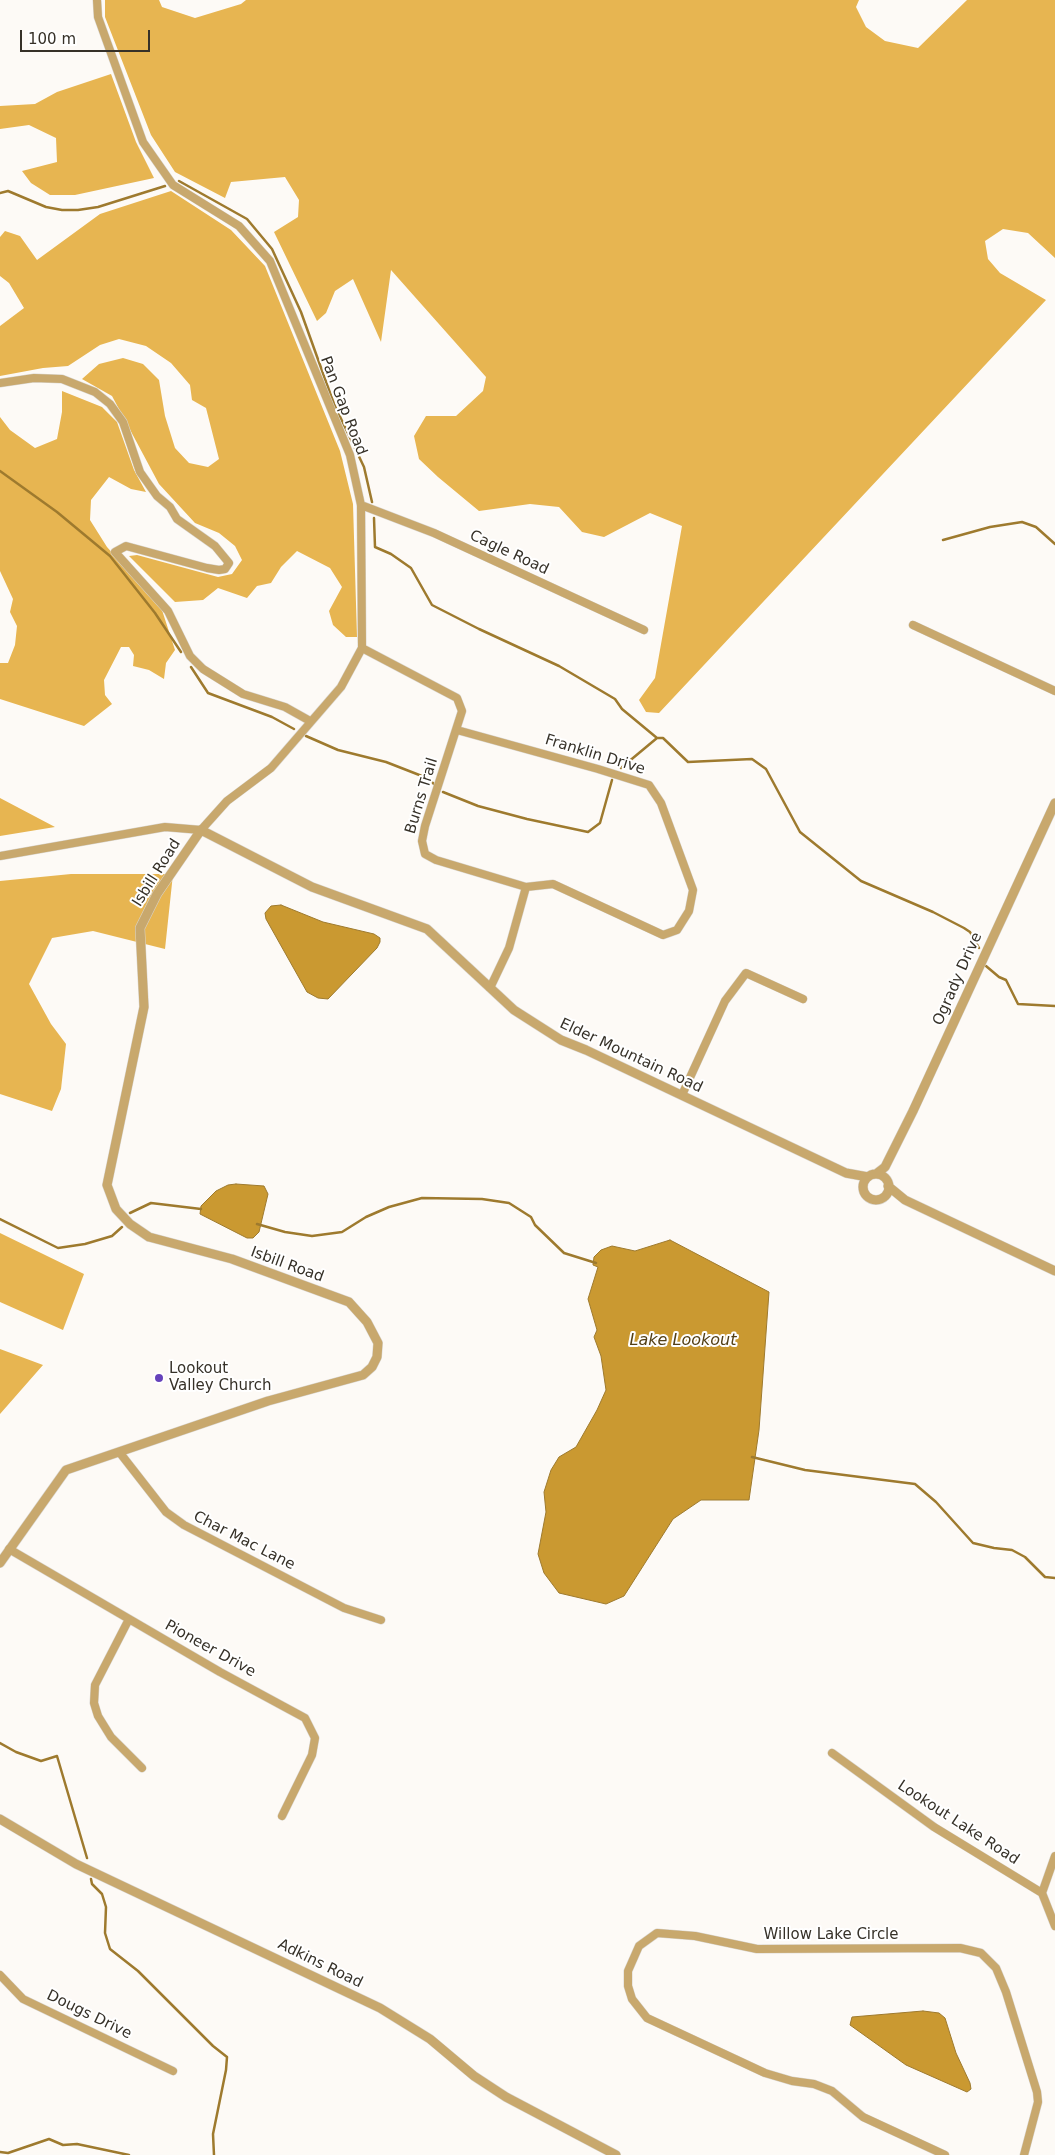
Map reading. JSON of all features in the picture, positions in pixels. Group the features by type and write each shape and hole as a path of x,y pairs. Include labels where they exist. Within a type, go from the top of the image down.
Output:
{"street":[{"name":"Pan Gap Road","path":"97,0 98,17 143,142 173,185 239,226 270,261 350,455 361,506 362,648 341,687 271,768 228,801 201,830"},
{"path":"0,383 34,378 62,379 95,392 110,404 123,422 140,472 157,496 170,507 177,519 215,546 229,563 226,569 219,570 126,546 115,552 168,611 190,656 203,668 243,694 285,707 310,721"},
{"name":"Cagle Road","path":"361,506 434,533 644,630"},
{"path":"913,625 1055,691"},
{"path":"362,648 411,672 457,698 462,711 458,730"},
{"name":"Burns Trail","path":"458,730 425,826 423,849 425,854 436,860 526,887"},
{"name":"Franklin Drive","path":"458,730 598,768 649,785 661,803 693,890 689,911 677,930 663,935 553,884 526,887"},
{"name":"Ogrady Drive","path":"872,1176 885,1167 913,1111 1055,803"},
{"name":"Elder Mountain Road","path":"0,856 165,827 201,830 312,887 427,929 514,1010 561,1040 846,1173 863,1188 869,1198 905,1200"},
{"name":"Isbill Road","path":"0,1563 8,1549 66,1470 120,1453 268,1400 363,1375 372,1367 377,1357 378,1344 367,1322 349,1302 232,1259 149,1238 130,1224 116,1209 107,1185 144,1006 140,928 157,894 201,830"},
{"path":"490,988 509,948 526,887"},
{"path":"682,1095 726,1001 746,973 803,1000"},
{"name":"Ogrady Drive","path":"885,1167 887,1182"},
{"name":"Elder Mountain Road","path":"846,1173 872,1176 887,1182 905,1200 1055,1271"},
{"path":"863,1188 872,1176"},
{"path":"880,1199 887,1194 887,1182"},
{"name":"Char Mac Lane","path":"120,1453 166,1512 184,1525 344,1608 381,1620"},
{"name":"Pioneer Drive","path":"8,1549 220,1672 305,1718 315,1738 312,1755 282,1816"},
{"path":"129,1619 95,1685 94,1703 98,1716 111,1737 142,1768"},
{"name":"Lookout Lake Road","path":"832,1753 934,1827 1042,1894"},
{"name":"Adkins Road","path":"0,1819 76,1864 388,2013 430,2039 474,2076 506,2097 611,2154"},
{"path":"1055,1856 1042,1894 1055,1926"},
{"name":"Willow Lake Circle","path":"945,2155 862,2117 832,2091 814,2084 792,2081 764,2072 647,2018 632,1999 628,1986 628,1970 639,1946 658,1933 695,1936 757,1949 960,1948 981,1953 996,1968 1006,1992 1037,2092 1038,2102 1024,2155"},
{"name":"Dougs Drive","path":"0,1975 23,1999 174,2071"}],"shaded area":[{"path":"105,0 159,0 162,7 195,18 241,4 246,0 859,0 856,7 866,27 885,41 918,48 967,0 1055,0 1055,258 1028,233 1003,229 985,241 988,259 1000,273 1046,300 659,713 646,712 639,700 655,678 682,526 650,513 604,537 582,532 559,507 530,504 479,511 438,477 419,459 414,436 426,416 456,416 483,391 486,377 391,270 381,342 353,279 335,291 326,313 317,321 274,232 298,217 299,200 285,177 231,182 225,198 175,172 151,135 105,17"},
{"path":"111,74 136,142 154,178 75,195 50,195 31,183 22,171 57,162 56,138 29,125 0,129 0,106 35,104 57,92"},
{"path":"171,191 231,230 265,266 340,451 353,504 357,637 346,637 333,625 329,611 342,587 330,568 297,551 281,567 271,583 257,586 247,598 218,588 203,600 175,602 129,556 137,555 218,577 232,574 242,560 235,546 219,533 195,523 159,484 112,396 82,379 99,364 123,358 143,364 159,380 165,416 175,448 189,463 208,467 219,459 206,408 192,400 190,385 171,363 146,346 119,339 100,345 68,366 43,368 0,376 0,326 24,308 9,283 0,276 0,237 5,231 20,236 37,260 100,214"},
{"path":"62,391 102,407 117,422 134,470 146,492 131,489 109,477 91,500 90,520 107,547 161,607 175,650 166,663 164,679 149,670 133,666 134,655 129,647 121,647 104,680 105,695 112,704 84,726 0,699 0,663 8,663 15,645 17,626 10,612 13,599 0,571 0,417 10,430 35,448 57,439 62,412"},
{"path":"0,798 55,827 0,836"},
{"path":"71,874 173,874 165,949 93,931 52,938 29,984 51,1024 66,1044 61,1089 52,1111 0,1094 0,881"},
{"path":"0,1233 84,1274 63,1330 0,1302"},
{"path":"0,1349 43,1365 0,1414"}],"water":[{"path":"281,905 323,922 374,934 380,938 380,942 377,948 328,999 318,998 307,992 266,919 265,913 271,906"},
{"path":"228,1185 264,1186 268,1194 259,1232 253,1238 247,1238 200,1214 201,1206 216,1191"},
{"name":"Lake Lookout","path":"670,1240 769,1292 759,1430 749,1500 701,1500 673,1519 624,1596 606,1604 559,1593 544,1573 538,1554 546,1512 544,1492 551,1470 559,1457 576,1447 606,1390 601,1356 594,1337 597,1330 588,1299 598,1267 593,1265 594,1257 601,1250 612,1246 635,1251"},
{"path":"923,2011 939,2013 945,2018 956,2053 970,2083 971,2089 967,2092 906,2065 850,2025 852,2017"}],"waterway":[{"path":"179,181 247,219 272,249 301,312 334,404 364,467 372,502"},
{"path":"0,193 8,191 46,207 78,210 98,207 165,186"},
{"path":"0,471 57,512 110,556 155,613 181,652"},
{"path":"374,518 375,547 391,554 411,568 432,605 559,666 615,699 622,709 657,738 663,738 688,762 752,759 766,769 800,832 861,881 933,912 964,928 970,932 979,948"},
{"path":"943,540 990,527 1022,522 1036,527 1055,544"},
{"path":"191,667 208,693 272,717 294,729"},
{"path":"306,736 338,750 386,762 427,778 434,784"},
{"path":"621,768 657,738"},
{"path":"443,792 478,806 588,832 600,823 612,780"},
{"path":"986,966 999,977 1006,980 1018,1004 1055,1006"},
{"path":"257,1224 285,1232 312,1236 342,1232 366,1217 389,1207 422,1198 482,1199 509,1203 531,1217 535,1225 564,1253 596,1263"},
{"path":"130,1213 151,1203 201,1209"},
{"path":"0,1219 58,1248 85,1244 112,1236 122,1227"},
{"path":"752,1457 805,1470 915,1484 936,1502 973,1543 1012,1550 1025,1557 1045,1577 1055,1578"},
{"path":"0,1743 16,1752 41,1761 57,1756 87,1858"},
{"path":"91,1879 92,1884 102,1894 106,1907 105,1933 110,1949 138,1971 213,2046 227,2057 213,2134 214,2155"},
{"path":"0,2152 8,2153 49,2139 63,2145 77,2144 129,2155"}],"place":[{"name":"Lookout Valley Church","path":"159,1378"}]}
